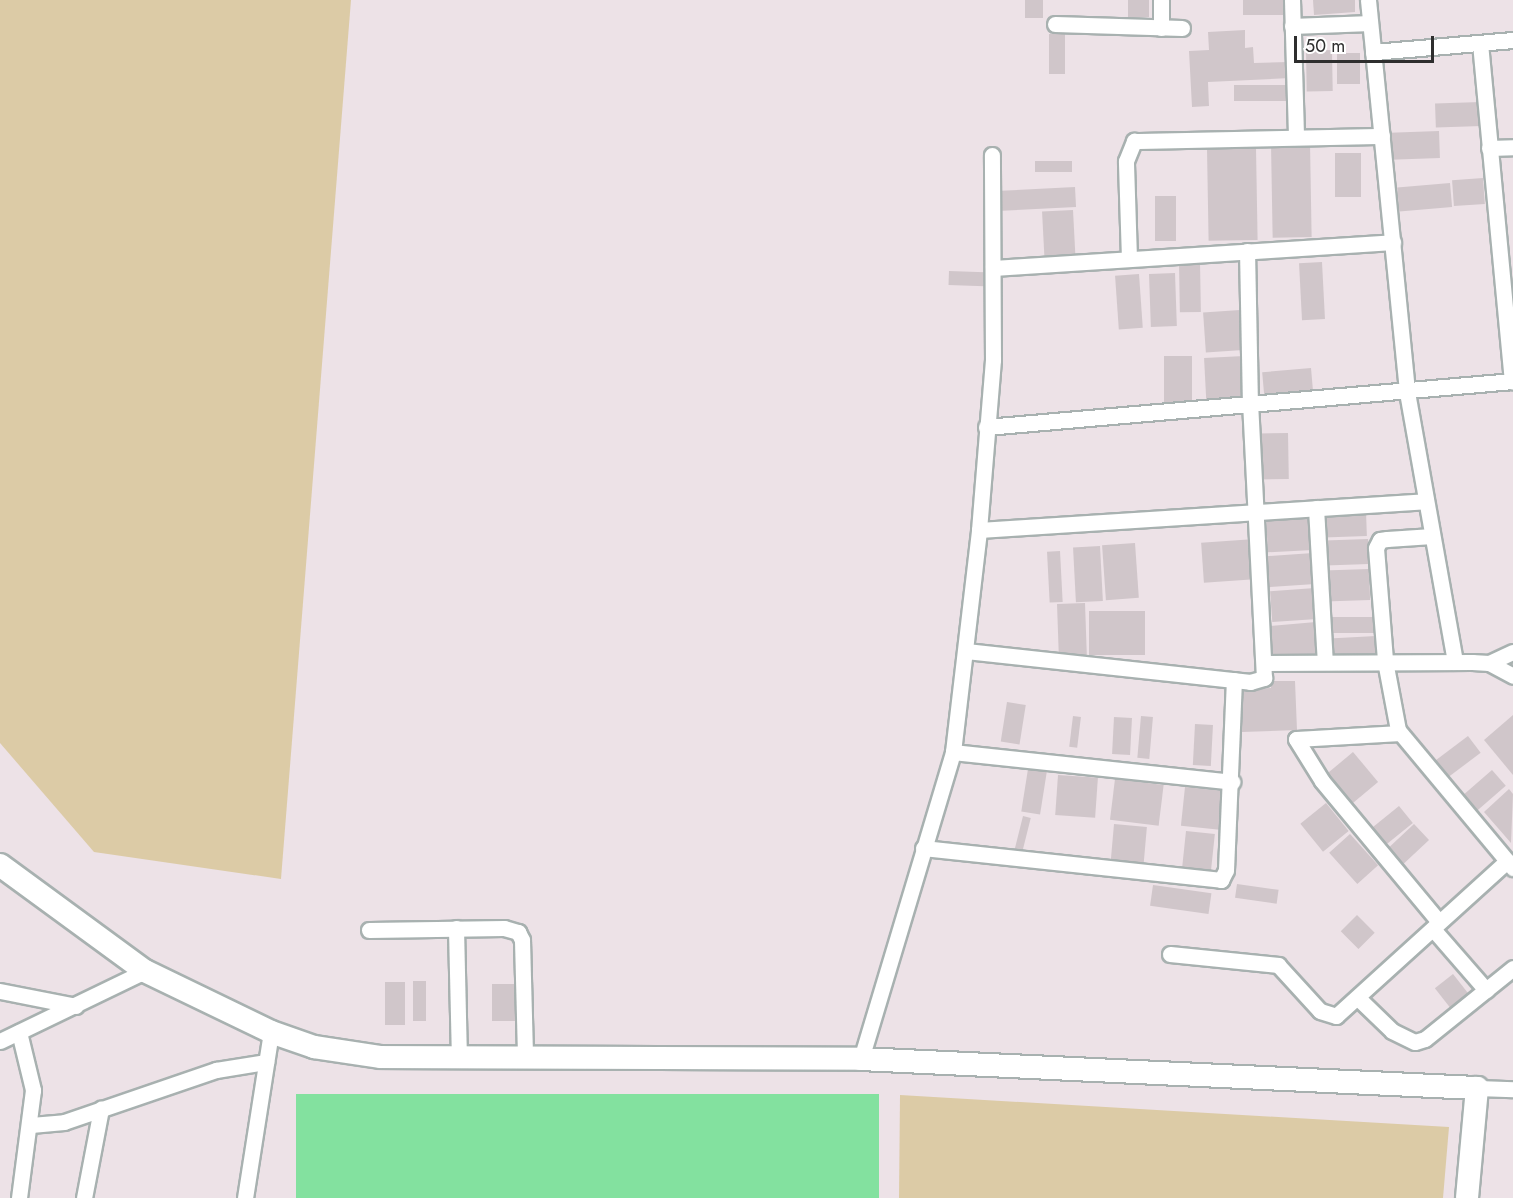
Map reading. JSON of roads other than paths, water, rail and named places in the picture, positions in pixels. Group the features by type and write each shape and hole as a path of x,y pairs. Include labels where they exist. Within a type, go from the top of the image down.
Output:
{"main road":[{"path":"0,865 145,971 271,1032 314,1047 381,1057 861,1059 1477,1089 1467,1198"}],"street":[{"path":"1161,0 1161,28"},
{"path":"1292,0 1296,136"},
{"path":"1368,0 1407,392 1455,662"},
{"path":"1292,26 1370,23"},
{"path":"1055,24 1182,28"},
{"path":"1373,52 1513,40"},
{"path":"986,427 1250,406 1513,381 1480,43"},
{"path":"1129,259 1126,161 1134,141 1382,136"},
{"path":"1489,148 1513,147"},
{"path":"861,1059 953,752 979,530 993,360 992,155"},
{"path":"993,268 1393,242"},
{"path":"966,651 1234,680 1259,682 1264,678 1250,406 1247,251"},
{"path":"979,530 1425,501"},
{"path":"1316,508 1325,662"},
{"path":"1170,954 1278,965 1329,1016 1336,1016 1436,926 1510,864 1400,733 1385,661 1376,548 1380,540 1432,536"},
{"path":"1264,663 1385,661 1490,663 1513,652"},
{"path":"1490,663 1513,676"},
{"path":"923,848 1221,880 1226,870 1232,782 1234,680"},
{"path":"1400,733 1296,739 1322,782 1486,990"},
{"path":"953,752 1232,782"},
{"path":"456,928 459,1057"},
{"path":"369,930 504,928 518,932 522,940 525,1058"},
{"path":"1358,998 1392,1031 1415,1042 1425,1039 1513,968"},
{"path":"0,1041 145,971"},
{"path":"0,990 76,1006"},
{"path":"19,1032 30,1070 31,1125 19,1198"},
{"path":"245,1198 271,1032"},
{"path":"31,1125 64,1122 216,1070 266,1062"},
{"path":"1477,1089 1513,1089"},
{"path":"84,1198 101,1109"}]}
